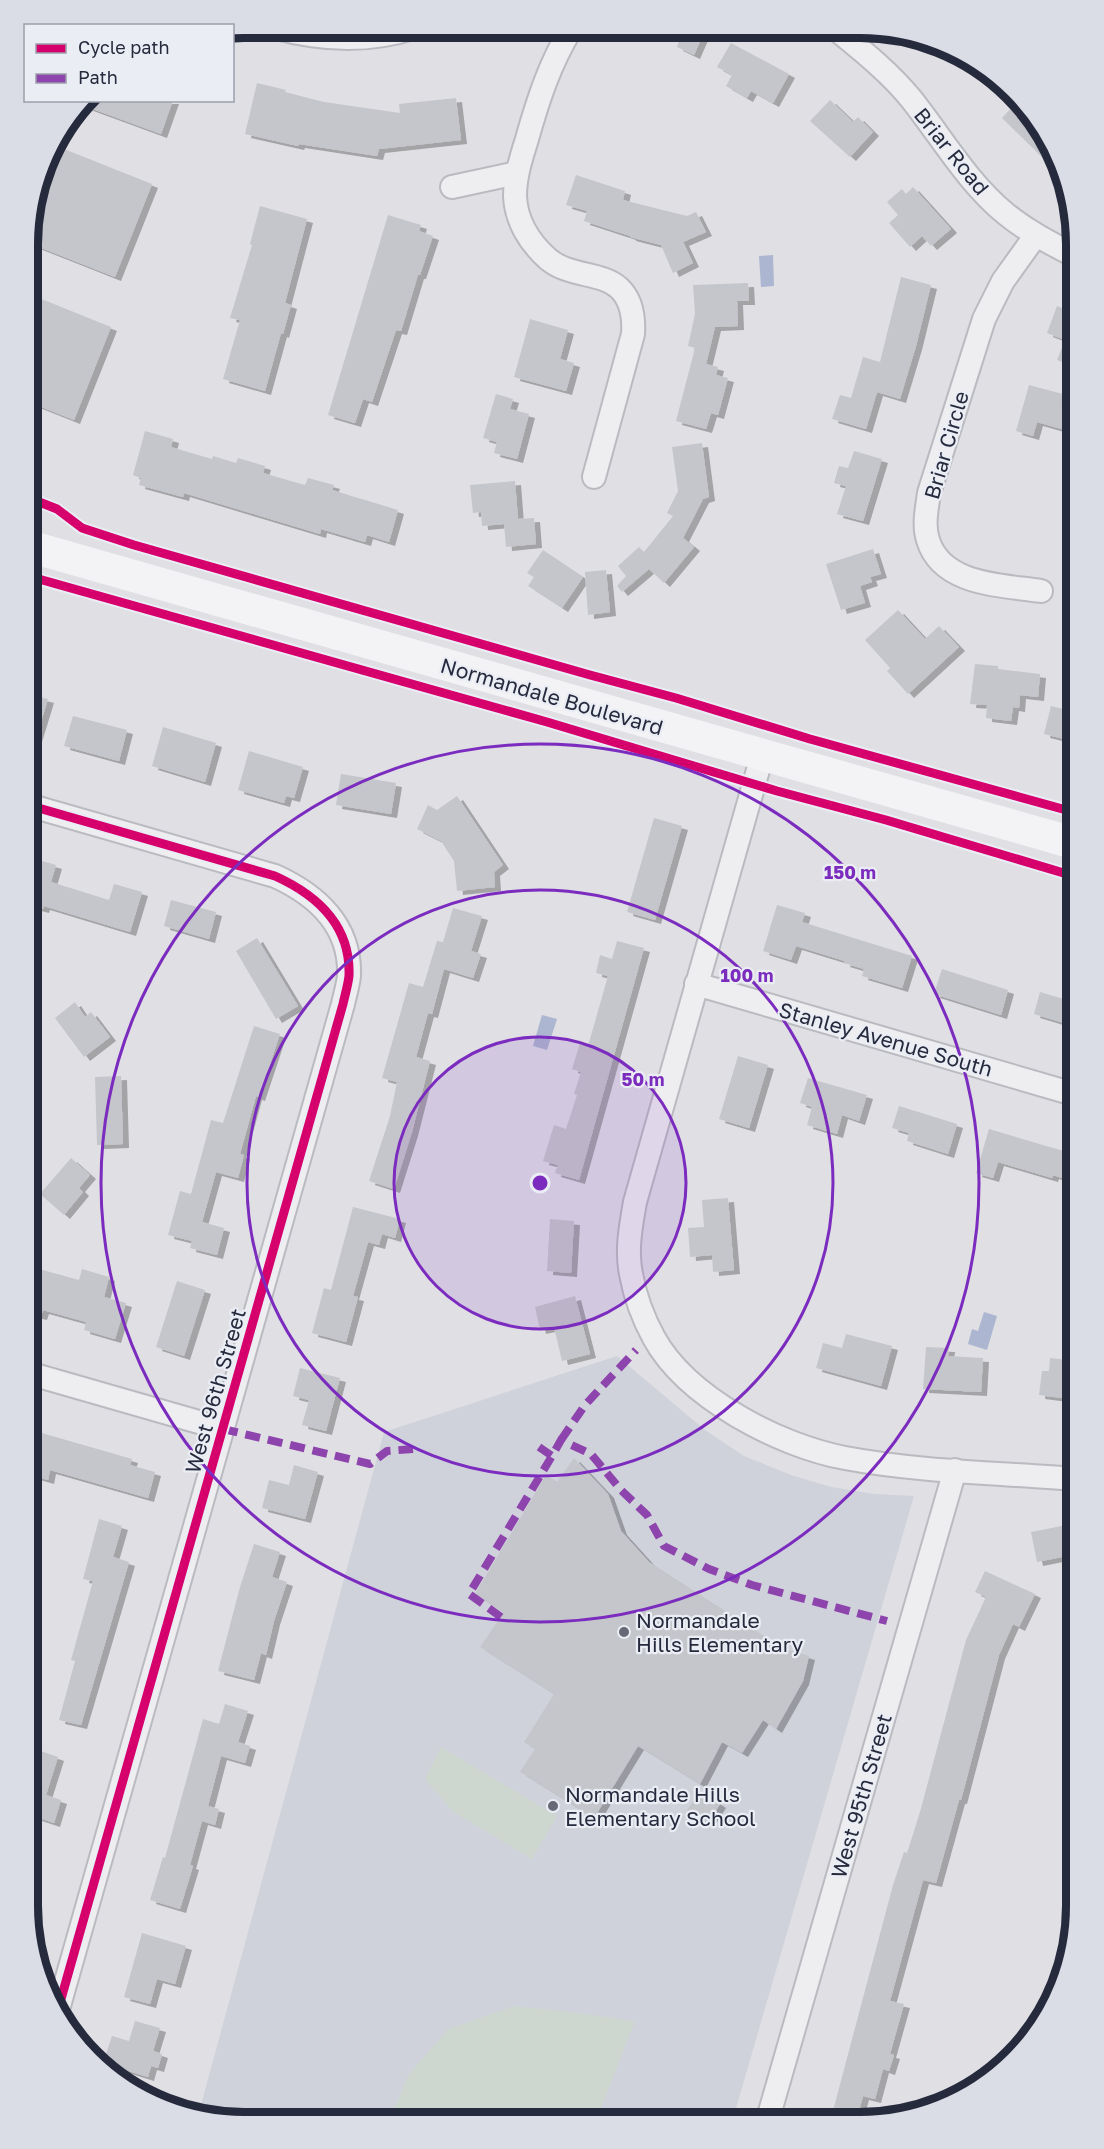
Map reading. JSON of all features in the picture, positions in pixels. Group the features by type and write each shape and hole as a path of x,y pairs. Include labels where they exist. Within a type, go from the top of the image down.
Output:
{"main road":[{"name":"Normandale Boulevard","path":"38,549 1066,841"}],"street":[{"path":"321,38 365,38"},
{"path":"560,38 517,173 515,198 520,221 532,243 550,261 571,273 603,280 618,288 628,302 634,318 633,334 594,477"},
{"name":"Briar Road","path":"847,38 874,60 910,98 970,178 1005,213 1036,235 1066,251"},
{"path":"452,187 517,173"},
{"name":"Briar Circle","path":"1036,235 1003,281 984,319 929,493 926,521 928,540 937,557 951,571 969,580 1041,591"},
{"path":"762,756 635,1202 629,1237 630,1272 639,1308 655,1340 676,1368 712,1400 753,1425 797,1445 844,1458 955,1470 1066,1478"},
{"name":"West 96th Street","path":"38,807 275,876 298,887 318,902 334,923 346,948 349,976 343,1004 61,2000"},
{"name":"Stanley Avenue South","path":"696,984 1066,1092"},
{"path":"38,1376 223,1429"},
{"name":"West 95th Street","path":"770,2112 955,1470"}],"shaded area":[{"name":"Normandale Hills Elementary School","path":"617,1356 705,1430 744,1456 791,1475 831,1487 874,1494 914,1496 735,2112 243,2112 201,2106 384,1432"},
{"path":"441,1747 557,1816 532,1859 452,1811 425,1779"},
{"path":"514,2006 635,2021 600,2112 393,2112 409,2074 448,2029"}],"water":[{"path":"773,255 774,286 761,287 759,256"},
{"path":"542,1015 557,1019 547,1050 533,1046"},
{"path":"984,1312 997,1316 987,1350 968,1344 972,1329 978,1331"}],"building":[{"path":"672,38 701,38 694,55 677,47 679,41"},
{"path":"731,43 789,74 773,103 751,91 747,98 726,86 732,75 717,67"},
{"path":"257,83 324,102 400,113 399,104 456,98 461,140 379,149 377,156 299,144 298,146 245,134"},
{"path":"830,100 853,122 858,117 873,132 850,157 810,121"},
{"path":"95,102 172,102 161,134 89,108"},
{"path":"1013,106 1032,129 1051,166 1002,118"},
{"path":"61,148 152,184 115,277 38,247 41,203 48,177"},
{"path":"576,175 625,191 623,200 687,216 696,212 706,232 683,242 693,263 673,273 661,245 584,221 587,211 566,205"},
{"path":"913,187 951,229 931,246 922,236 910,247 889,223 898,215 887,202 902,189 906,194"},
{"path":"260,206 307,219 285,303 291,305 265,391 223,379 240,320 230,318 252,245 250,244"},
{"path":"388,215 421,225 419,231 433,236 401,331 396,330 372,402 363,399 355,423 328,415"},
{"path":"901,277 931,285 900,399 877,392 866,429 832,419 840,395 851,398 863,357 880,362"},
{"path":"748,283 749,301 737,301 738,326 715,327 706,364 718,367 716,375 728,378 718,415 711,413 706,429 676,421 695,348 688,346 695,314 693,285"},
{"path":"38,298 111,327 74,420 38,406"},
{"path":"1057,306 1066,310 1066,364 1057,360 1065,340 1047,333"},
{"path":"530,319 568,330 560,359 574,363 566,391 514,377"},
{"path":"1029,385 1063,394 1061,401 1066,402 1065,430 1037,422 1033,436 1016,431"},
{"path":"496,394 513,399 510,409 529,414 517,459 494,453 497,442 483,438"},
{"path":"145,431 173,439 171,447 212,459 213,456 236,463 238,458 265,466 263,473 305,485 308,478 334,485 332,490 398,510 389,542 367,535 365,542 321,529 320,534 184,493 183,497 139,485 141,478 133,475"},
{"path":"702,443 709,497 703,499 683,538 694,547 664,583 649,569 622,592 617,586 626,576 618,566 639,547 644,552 673,516 667,513 678,491 672,447"},
{"path":"854,451 882,459 863,521 837,514 846,486 834,483 839,466 848,468"},
{"path":"515,481 518,519 534,518 536,544 506,547 504,524 482,526 481,512 473,513 470,485"},
{"path":"873,549 881,574 870,577 872,582 860,586 865,603 841,610 826,564"},
{"path":"543,550 583,577 562,608 528,586 534,577 527,573"},
{"path":"606,570 610,612 588,615 585,572"},
{"path":"898,610 925,639 939,626 959,647 908,694 887,671 890,668 865,640"},
{"path":"975,664 1040,674 1038,697 1020,695 1019,708 1013,707 1011,721 986,718 987,705 970,704"},
{"path":"38,696 48,699 38,732"},
{"path":"1051,706 1066,710 1066,739 1044,734"},
{"path":"73,716 127,730 119,761 64,746"},
{"path":"163,727 216,743 205,782 152,766"},
{"path":"249,751 303,767 294,798 286,796 284,803 238,790"},
{"path":"341,774 396,783 391,814 336,805"},
{"path":"457,796 503,865 494,872 495,887 457,891 454,861 441,841 417,829 428,805 437,810"},
{"path":"654,818 682,826 655,920 627,912"},
{"path":"38,860 56,865 51,882 109,900 114,884 142,892 130,932 44,906 43,909 38,908"},
{"path":"171,900 216,912 209,939 164,926"},
{"path":"777,905 805,913 802,922 912,956 902,988 862,976 864,969 844,963 845,961 796,946 791,960 763,951"},
{"path":"453,908 482,916 471,951 481,954 473,978 444,969 432,1014 428,1013 416,1057 430,1061 412,1132 394,1189 369,1181 390,1116 397,1082 382,1078 409,983 423,987 437,941 443,942"},
{"path":"257,938 298,1006 276,1019 236,951"},
{"path":"617,941 644,948 579,1180 555,1173 558,1165 543,1161 554,1125 566,1129 577,1095 574,1094 581,1072 572,1069 580,1043 588,1046 608,976 596,973 600,955 612,959"},
{"path":"942,969 1008,990 1001,1015 934,994"},
{"path":"1040,992 1066,1000 1066,1024 1034,1014"},
{"path":"75,1002 85,1017 91,1012 110,1037 84,1057 55,1018"},
{"path":"254,1026 280,1034 259,1097 256,1096 240,1154 244,1155 238,1178 216,1172 202,1222 224,1228 217,1255 190,1248 192,1241 168,1235 180,1191 191,1194 211,1120 223,1123"},
{"path":"738,1056 768,1065 749,1128 719,1119"},
{"path":"121,1076 123,1144 97,1145 95,1077"},
{"path":"808,1078 867,1095 859,1121 842,1115 837,1134 807,1125 812,1107 800,1103"},
{"path":"899,1106 957,1124 948,1154 907,1141 909,1133 892,1128"},
{"path":"989,1129 1066,1152 1066,1179 1053,1175 1052,1178 998,1162 993,1178 976,1173"},
{"path":"71,1158 90,1175 79,1188 83,1192 64,1215 40,1194"},
{"path":"728,1198 734,1270 713,1272 712,1255 690,1257 688,1228 704,1227 702,1200"},
{"path":"353,1207 400,1219 395,1238 382,1234 379,1245 368,1242 353,1296 358,1297 346,1342 312,1333 324,1288 331,1290"},
{"path":"550,1219 574,1221 571,1273 547,1271"},
{"path":"38,1269 79,1280 82,1269 109,1277 104,1297 126,1303 115,1339 84,1330 86,1322 43,1310 41,1316 38,1315"},
{"path":"177,1281 205,1290 184,1356 156,1347"},
{"path":"575,1296 590,1354 562,1361 554,1327 540,1330 535,1307"},
{"path":"846,1334 892,1346 881,1386 816,1368 823,1343 842,1348"},
{"path":"926,1347 949,1348 948,1356 983,1358 981,1392 923,1389"},
{"path":"1050,1358 1066,1360 1066,1399 1039,1395 1042,1371 1049,1371"},
{"path":"300,1368 340,1378 326,1431 302,1425 309,1400 293,1396"},
{"path":"38,1432 132,1459 130,1465 155,1472 148,1498 50,1470 48,1480 38,1477"},
{"name":"Normandale Hills Elementary","path":"574,1458 608,1494 621,1531 649,1562 782,1648 809,1656 803,1681 776,1729 763,1720 742,1753 722,1742 700,1784 638,1746 594,1818 520,1772 535,1749 524,1742 554,1694 480,1647 504,1612 475,1594 546,1475 557,1482"},
{"path":"294,1465 318,1472 305,1519 262,1508 269,1480 289,1485"},
{"path":"99,1519 122,1526 113,1557 129,1562 81,1725 59,1720 75,1661 71,1660 93,1581 83,1579"},
{"path":"1066,1525 1066,1556 1037,1562 1031,1532"},
{"path":"254,1544 280,1552 272,1577 287,1582 266,1655 261,1653 254,1680 218,1671"},
{"path":"985,1571 1035,1594 1019,1627 1013,1624 999,1655 961,1800 959,1800 936,1883 923,1880 890,2001 904,2004 890,2054 894,2055 889,2071 883,2069 875,2099 863,2096 859,2112 833,2112 893,1885 904,1852 907,1853 920,1812 966,1640 986,1597 975,1592"},
{"path":"225,1704 248,1711 238,1742 250,1746 245,1763 221,1756 208,1806 219,1809 215,1825 202,1821 190,1865 193,1866 180,1909 150,1900 163,1857 165,1858 203,1719 219,1724"},
{"path":"38,1750 58,1757 46,1795 61,1800 54,1823 38,1818"},
{"path":"700,1791 720,1804 708,1823 687,1810"},
{"path":"142,1933 186,1946 175,1984 157,1979 150,2004 124,1997"},
{"path":"135,2021 160,2028 153,2051 162,2054 158,2068 151,2066 148,2077 117,2067 105,2057 112,2036 129,2041"}],"marked path":[{"path":"561,1440 585,1405 636,1350"},
{"path":"223,1429 370,1464 387,1451 413,1449"},
{"path":"539,1447 552,1456 561,1440 591,1454 621,1490 647,1515 664,1546 709,1569 752,1585 887,1621"},
{"path":"501,1617 469,1594 552,1456"}],"cycle path":[{"path":"38,502 57,509 82,528 134,545 1066,810"},
{"path":"38,579 547,722 1066,874"},
{"path":"38,808 275,876 290,884 317,903 338,927 348,958 349,976 343,1004 61,2000"}],"place":[{"name":"Normandale Hills Elementary","path":"624,1632"},
{"name":"Normandale Hills Elementary School","path":"553,1806"}]}
